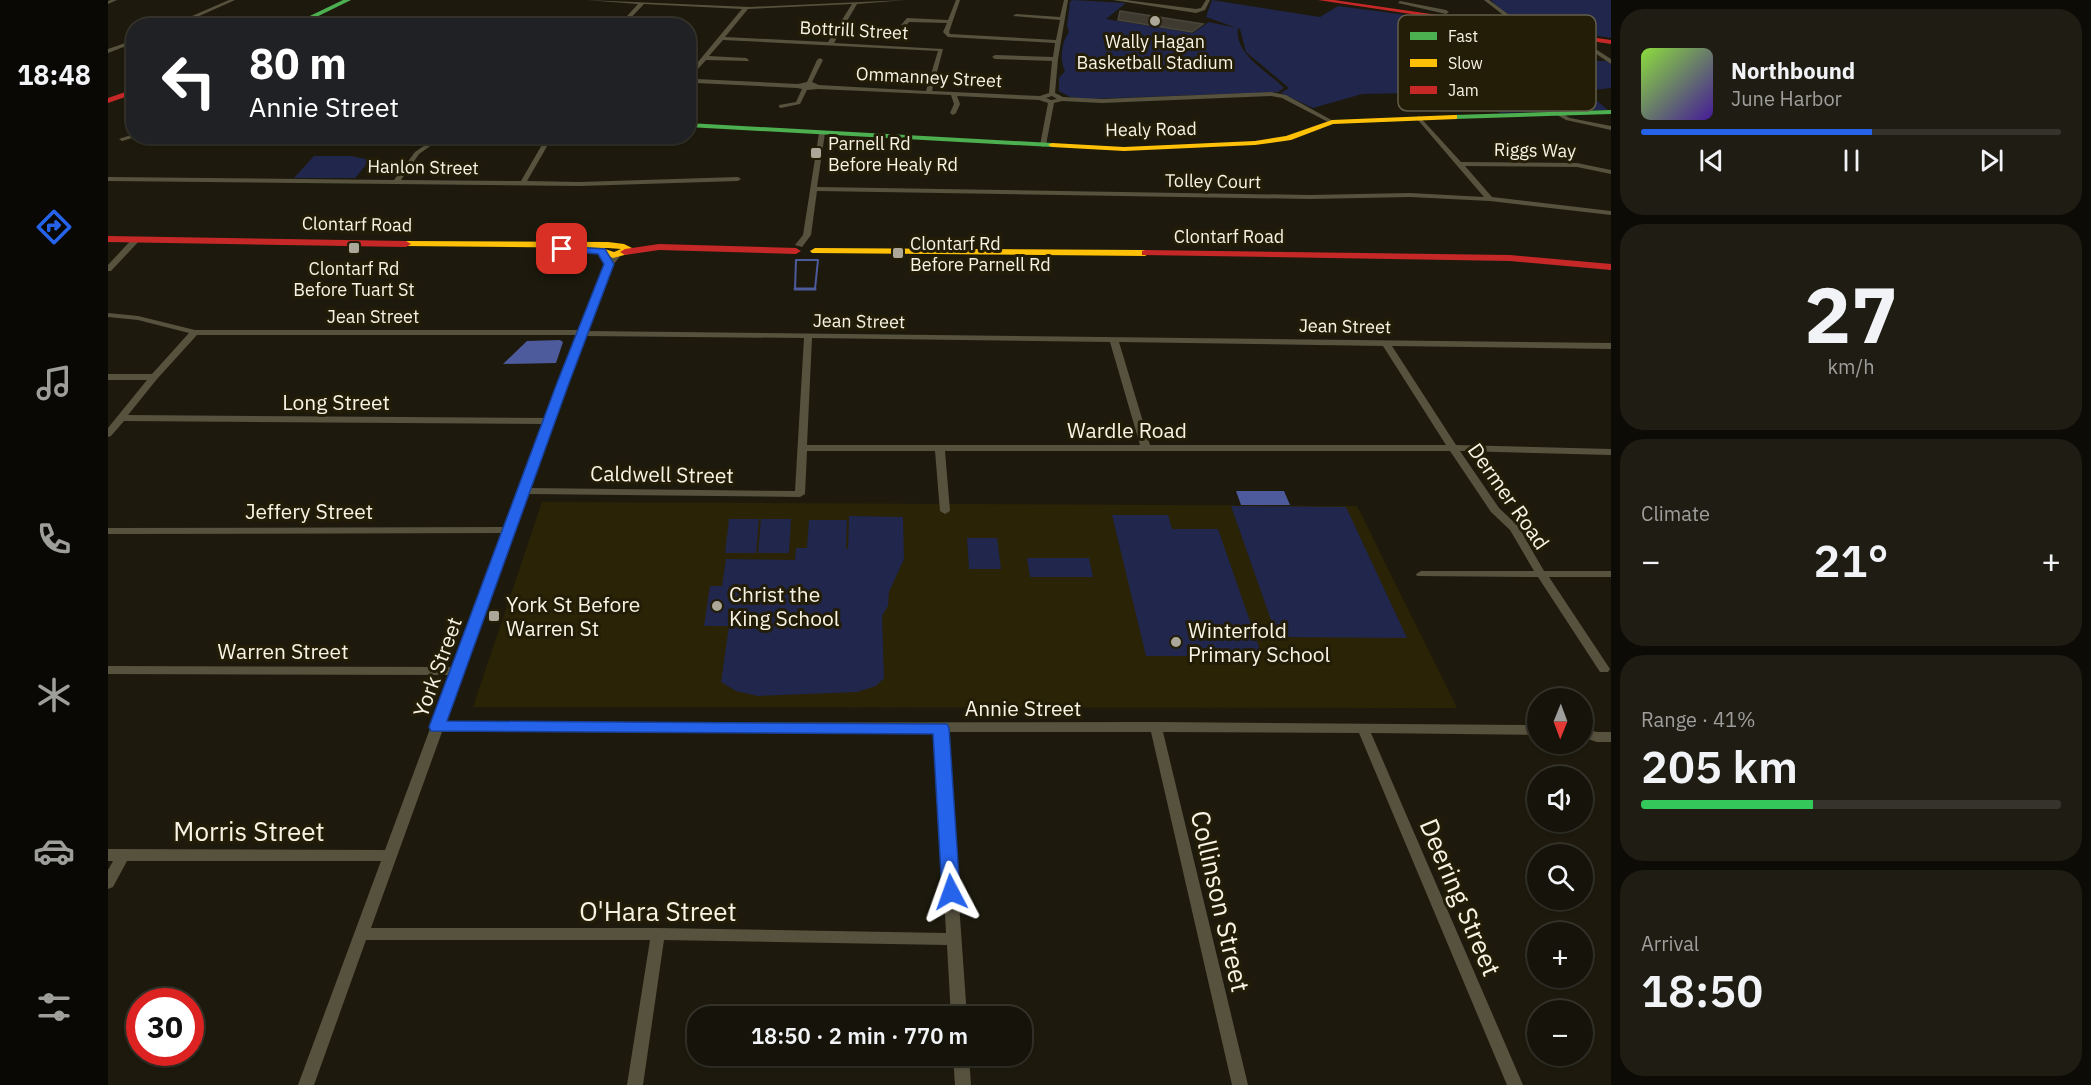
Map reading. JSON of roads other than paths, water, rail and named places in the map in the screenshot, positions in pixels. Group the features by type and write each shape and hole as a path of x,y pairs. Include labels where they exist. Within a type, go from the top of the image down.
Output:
{"street":[{"path":"108,3 115,0"},
{"path":"190,18 233,0"},
{"path":"309,18 348,0"},
{"path":"588,0 642,3 683,2 746,8 904,0"},
{"path":"958,0 946,32 948,35 1058,42"},
{"path":"1042,145 1066,0"},
{"path":"1115,0 1186,11 1203,9 1208,0"},
{"path":"1321,0 1397,4 1446,12"},
{"path":"1486,0 1506,15"},
{"path":"628,18 642,3"},
{"path":"830,44 855,3"},
{"path":"1397,4 1453,15"},
{"path":"696,69 746,8"},
{"path":"1016,16 1062,19"},
{"path":"904,25 907,20 950,22"},
{"name":"Bottrill Street","path":"721,38 941,50 928,93"},
{"path":"1596,40 1611,42"},
{"path":"108,51 126,44"},
{"path":"1597,52 1611,62"},
{"path":"994,57 1055,59"},
{"path":"706,58 746,60"},
{"path":"781,106 798,103 804,86 820,60"},
{"path":"696,81 804,86"},
{"name":"Ommanney Street","path":"804,86 1051,98"},
{"path":"109,97 126,93"},
{"path":"953,113 957,104 954,94"},
{"path":"1051,98 1102,101 1271,94 1284,96 1332,122"},
{"name":"Healy Road","path":"696,125 1124,149 1255,143 1288,138 1332,122 1611,112"},
{"path":"1559,114 1568,119 1611,128"},
{"path":"1419,118 1490,199"},
{"path":"806,245 822,133"},
{"path":"122,139 126,138"},
{"path":"396,182 417,153 430,144"},
{"path":"523,183 545,144"},
{"name":"Riggs Way","path":"1459,164 1577,165 1611,171"},
{"name":"Hanlon Street","path":"108,179 627,183 738,179"},
{"name":"Tolley Court","path":"815,189 1310,197 1410,195 1490,199 1611,213"},
{"name":"Clontarf Road","path":"108,240 535,247 613,252 650,248 765,249 806,245 846,250 1510,258 1611,267"},
{"path":"108,269 136,240"},
{"name":"York Street","path":"306,1085 581,333 613,252"},
{"name":"Jean Street","path":"108,315 138,318 195,332 581,333 1611,346"},
{"path":"108,434 154,377 195,332"},
{"path":"802,448 808,336"},
{"path":"1114,340 1146,448"},
{"name":"Dermer Road","path":"1386,344 1496,510 1514,528 1541,574 1604,669"},
{"path":"108,376 154,377"},
{"name":"Long Street","path":"121,418 550,421"},
{"name":"Wardle Road","path":"802,448 1453,448 1611,452"},
{"name":"Caldwell Street","path":"523,491 800,494 802,448"},
{"path":"940,449 945,511"},
{"name":"Jeffery Street","path":"108,531 509,530"},
{"path":"1421,574 1611,574"},
{"name":"Warren Street","path":"108,670 458,671"},
{"name":"Annie Street","path":"437,727 1156,727 1527,730"},
{"name":"Collinson Street","path":"1156,727 1240,1085"},
{"path":"941,728 957,1006"},
{"name":"Deering Street","path":"1363,728 1515,1085"},
{"path":"1593,735 1610,739"},
{"name":"Morris Street","path":"108,855 390,856"},
{"path":"108,883 124,855"},
{"name":"O'Hara Street","path":"362,934 658,934 954,939"},
{"path":"635,1085 658,934"},
{"path":"962,1066 963,1085"}],"waterway":[{"path":"796,260 818,260 815,289 795,289 796,260"}],"place":[{"name":"Wally Hagan Basketball Stadium","path":"1155,21"},
{"name":"Parnell Rd Before Healy Rd","path":"816,153"},
{"name":"Clontarf Rd Before Tuart St","path":"354,248"},
{"name":"Clontarf Rd Before Parnell Rd","path":"898,253"},
{"name":"Christ the King School","path":"717,606"},
{"name":"York St Before Warren St","path":"494,616"},
{"name":"Winterfold Primary School","path":"1176,642"}]}
